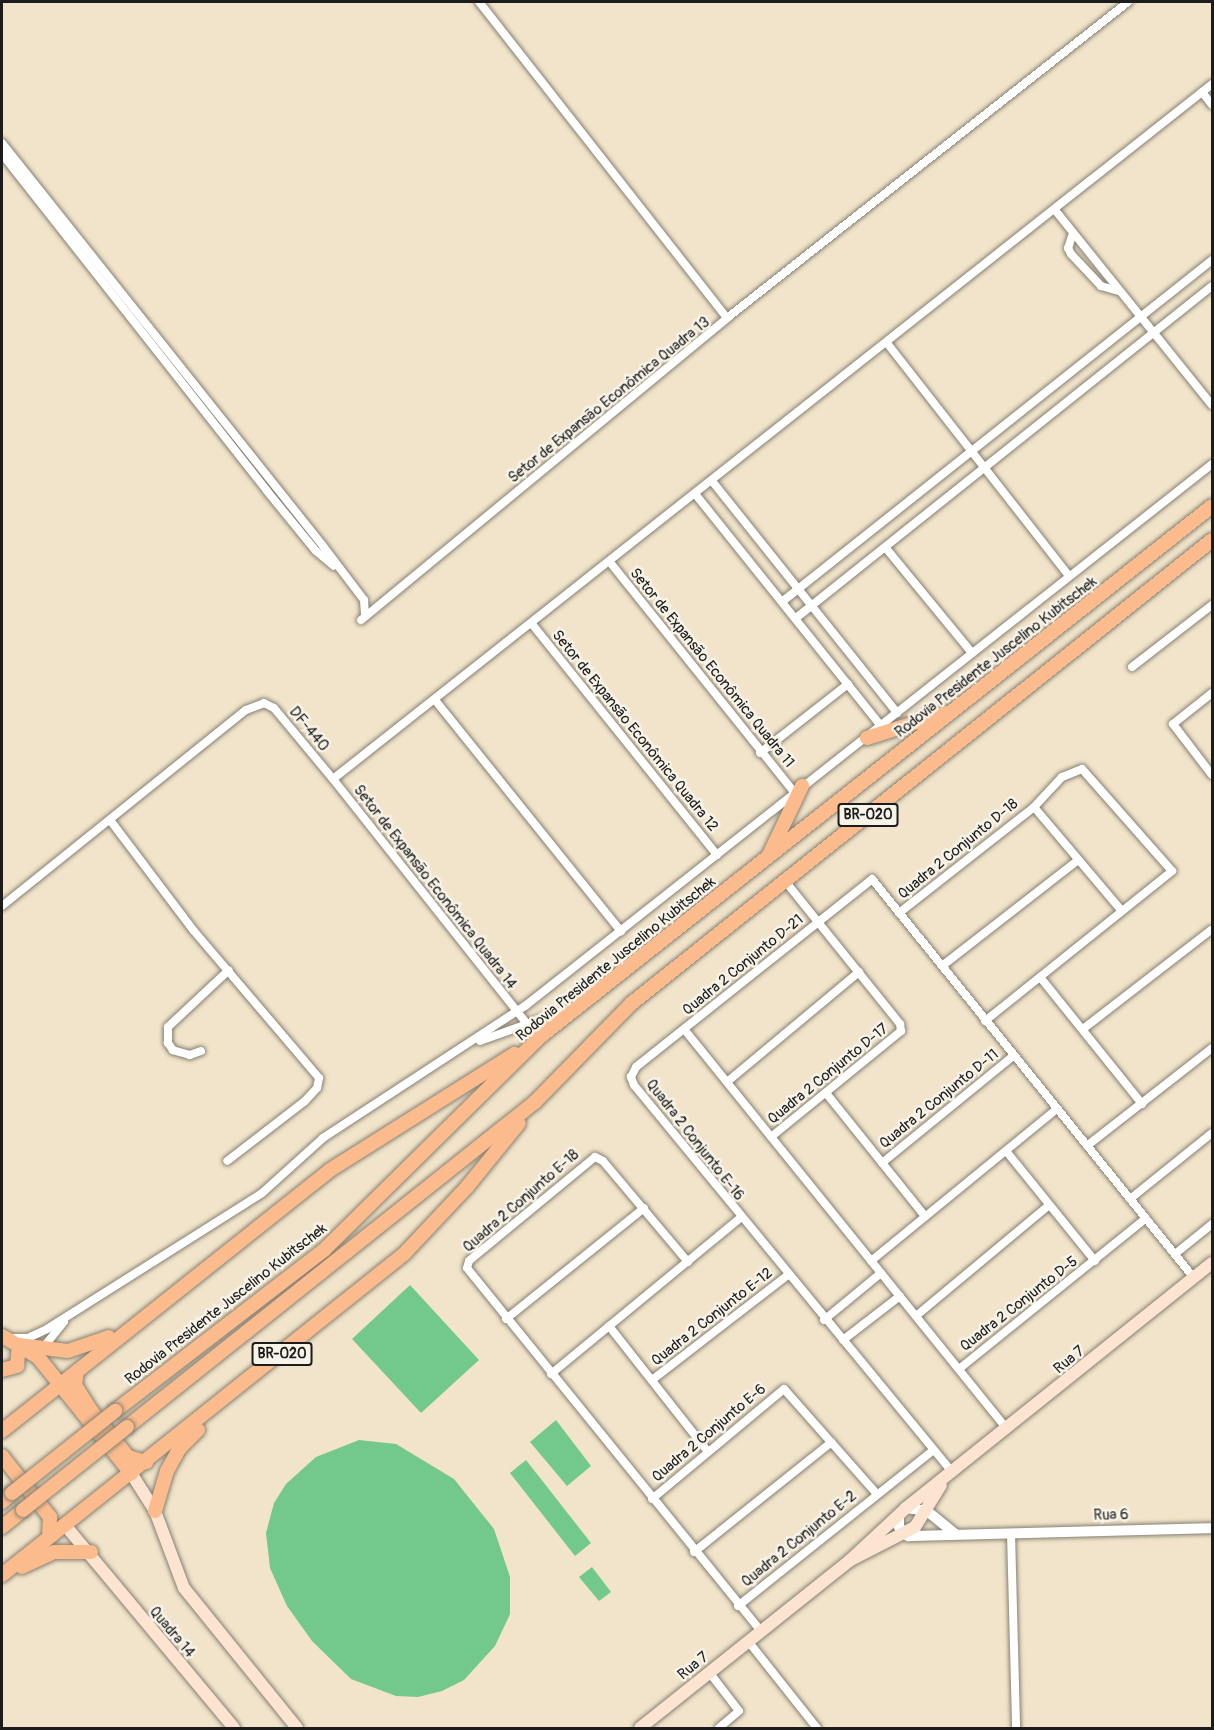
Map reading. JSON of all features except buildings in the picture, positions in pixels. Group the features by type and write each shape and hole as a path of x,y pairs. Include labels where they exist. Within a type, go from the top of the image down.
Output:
{"main road":[{"name":"Rodovia Presidente Juscelino Kubitschek","path":"7,1498 115,1411 324,1250 541,1036 1212,506"},
{"name":"BR-020","path":"2,1575 243,1386 424,1234 535,1102 632,1003 1212,540"},
{"path":"867,738 954,711"},
{"path":"766,860 798,789"},
{"name":"BR-020","path":"3,1429 330,1170 541,1036"},
{"name":"BR-020","path":"2,1527 535,1102"},
{"name":"Rua 7","path":"640,1728 849,1561 902,1511 949,1477 1212,1263"},
{"path":"2,1336 40,1354 82,1348 135,1324"},
{"path":"2,1370 17,1366 19,1345"},
{"path":"40,1354 60,1385 131,1473 155,1511 184,1588 297,1728"},
{"path":"76,1371 75,1385 90,1409 128,1457 146,1462"},
{"path":"155,1511 167,1471 179,1449 243,1386"},
{"path":"3,1429 2,1451 50,1517 49,1537"},
{"path":"2,1451 65,1525"},
{"name":"Rua 7","path":"849,1561 874,1545 915,1527 949,1477"},
{"name":"Quadra 14","path":"65,1525 90,1551 234,1728"},
{"path":"2,1583 28,1563 54,1552 90,1551"}],"street":[{"name":"Setor de Expansão Econômica Quadra 13","path":"342,572 364,600 363,617 727,318 479,2"},
{"path":"727,318 1128,2"},
{"path":"333,779 696,495 1212,84"},
{"path":"1202,92 1212,105"},
{"path":"2,143 342,572"},
{"path":"2,154 316,551 342,572"},
{"path":"1055,210 1139,318 1212,405"},
{"path":"1073,233 1068,248 1071,254 1101,286 1119,291"},
{"path":"783,602 1212,260"},
{"path":"796,618 1212,286"},
{"path":"887,343 1070,576"},
{"path":"2,1336 27,1338 70,1315 262,1193 323,1138 517,1012 1212,465"},
{"path":"712,481 897,713"},
{"path":"696,495 881,726"},
{"path":"885,547 972,653"},
{"name":"Setor de Expansão Econômica Quadra 11","path":"609,561 760,753 798,789"},
{"path":"1132,668 1212,605"},
{"name":"Setor de Expansão Econômica Quadra 12","path":"532,624 717,855"},
{"path":"760,753 848,684"},
{"path":"1212,693 1173,724 1212,775"},
{"path":"435,700 621,931"},
{"name":"DF-440","path":"110,820 258,704 274,708 333,779"},
{"name":"Quadra 2 Conjunto D-18","path":"899,913 1034,807 1062,777 1082,769 1172,871 1122,911"},
{"name":"Setor de Expansão Econômica Quadra 14","path":"333,779 527,1024"},
{"path":"985,1021 1122,911 1034,807"},
{"path":"2,906 110,820 190,925 315,1073 320,1083 306,1101 227,1161"},
{"path":"942,966 1078,860"},
{"name":"Quadra 2 Conjunto D-21","path":"631,1077 636,1067 872,879 899,913"},
{"path":"728,1083 859,972 786,882"},
{"path":"899,913 1194,1278"},
{"path":"1083,1029 1211,930"},
{"path":"201,1051 190,1055 173,1050 168,1043 168,1027 230,970"},
{"name":"Quadra 2 Conjunto D-17","path":"771,1137 901,1031 900,1024 859,972"},
{"path":"1040,977 1142,1104"},
{"path":"468,1045 580,1006"},
{"path":"684,1029 1007,1429"},
{"path":"1088,1145 1212,1048"},
{"name":"Quadra 2 Conjunto D-11","path":"882,1163 1013,1056"},
{"name":"Quadra 2 Conjunto E-16","path":"631,1077 740,1218 933,1451 949,1477"},
{"path":"826,1093 925,1216"},
{"path":"871,1261 1057,1109"},
{"path":"1130,1199 1212,1133"},
{"path":"1007,1152 1095,1261"},
{"name":"Quadra 2 Conjunto E-18","path":"506,1319 467,1268 496,1238 595,1157 603,1161 644,1208"},
{"path":"916,1316 1048,1205"},
{"path":"688,1262 644,1208 506,1319 738,1606 761,1630"},
{"path":"552,1374 740,1218"},
{"name":"Quadra 2 Conjunto D-5","path":"959,1369 1146,1218"},
{"path":"1174,1254 1212,1224"},
{"path":"825,1320 881,1273"},
{"name":"Quadra 2 Conjunto E-12","path":"652,1380 788,1275"},
{"path":"843,1340 900,1296"},
{"path":"40,1354 70,1315"},
{"path":"609,1326 708,1452"},
{"name":"Quadra 2 Conjunto E-6","path":"652,1499 784,1389 832,1442"},
{"path":"694,1552 832,1442 877,1494"},
{"name":"Quadra 2 Conjunto E-2","path":"738,1606 933,1451"},
{"path":"903,1534 902,1511 927,1511 955,1534"},
{"name":"Rua 6","path":"903,1534 1212,1528"},
{"path":"1011,1533 1016,1728"},
{"path":"748,1641 817,1728"},
{"path":"709,1672 740,1711 719,1728"}],"green space":[{"path":"410,1285 479,1360 421,1413 352,1339"},
{"path":"556,1420 591,1466 567,1486 530,1442"},
{"path":"359,1440 396,1444 454,1479 494,1529 510,1577 510,1614 495,1646 464,1680 442,1691 418,1697 396,1696 351,1679 312,1641 287,1606 270,1568 266,1533 274,1503 286,1484 316,1457"},
{"path":"526,1460 591,1543 575,1556 510,1473"},
{"path":"592,1567 611,1592 599,1601 579,1577"}]}
